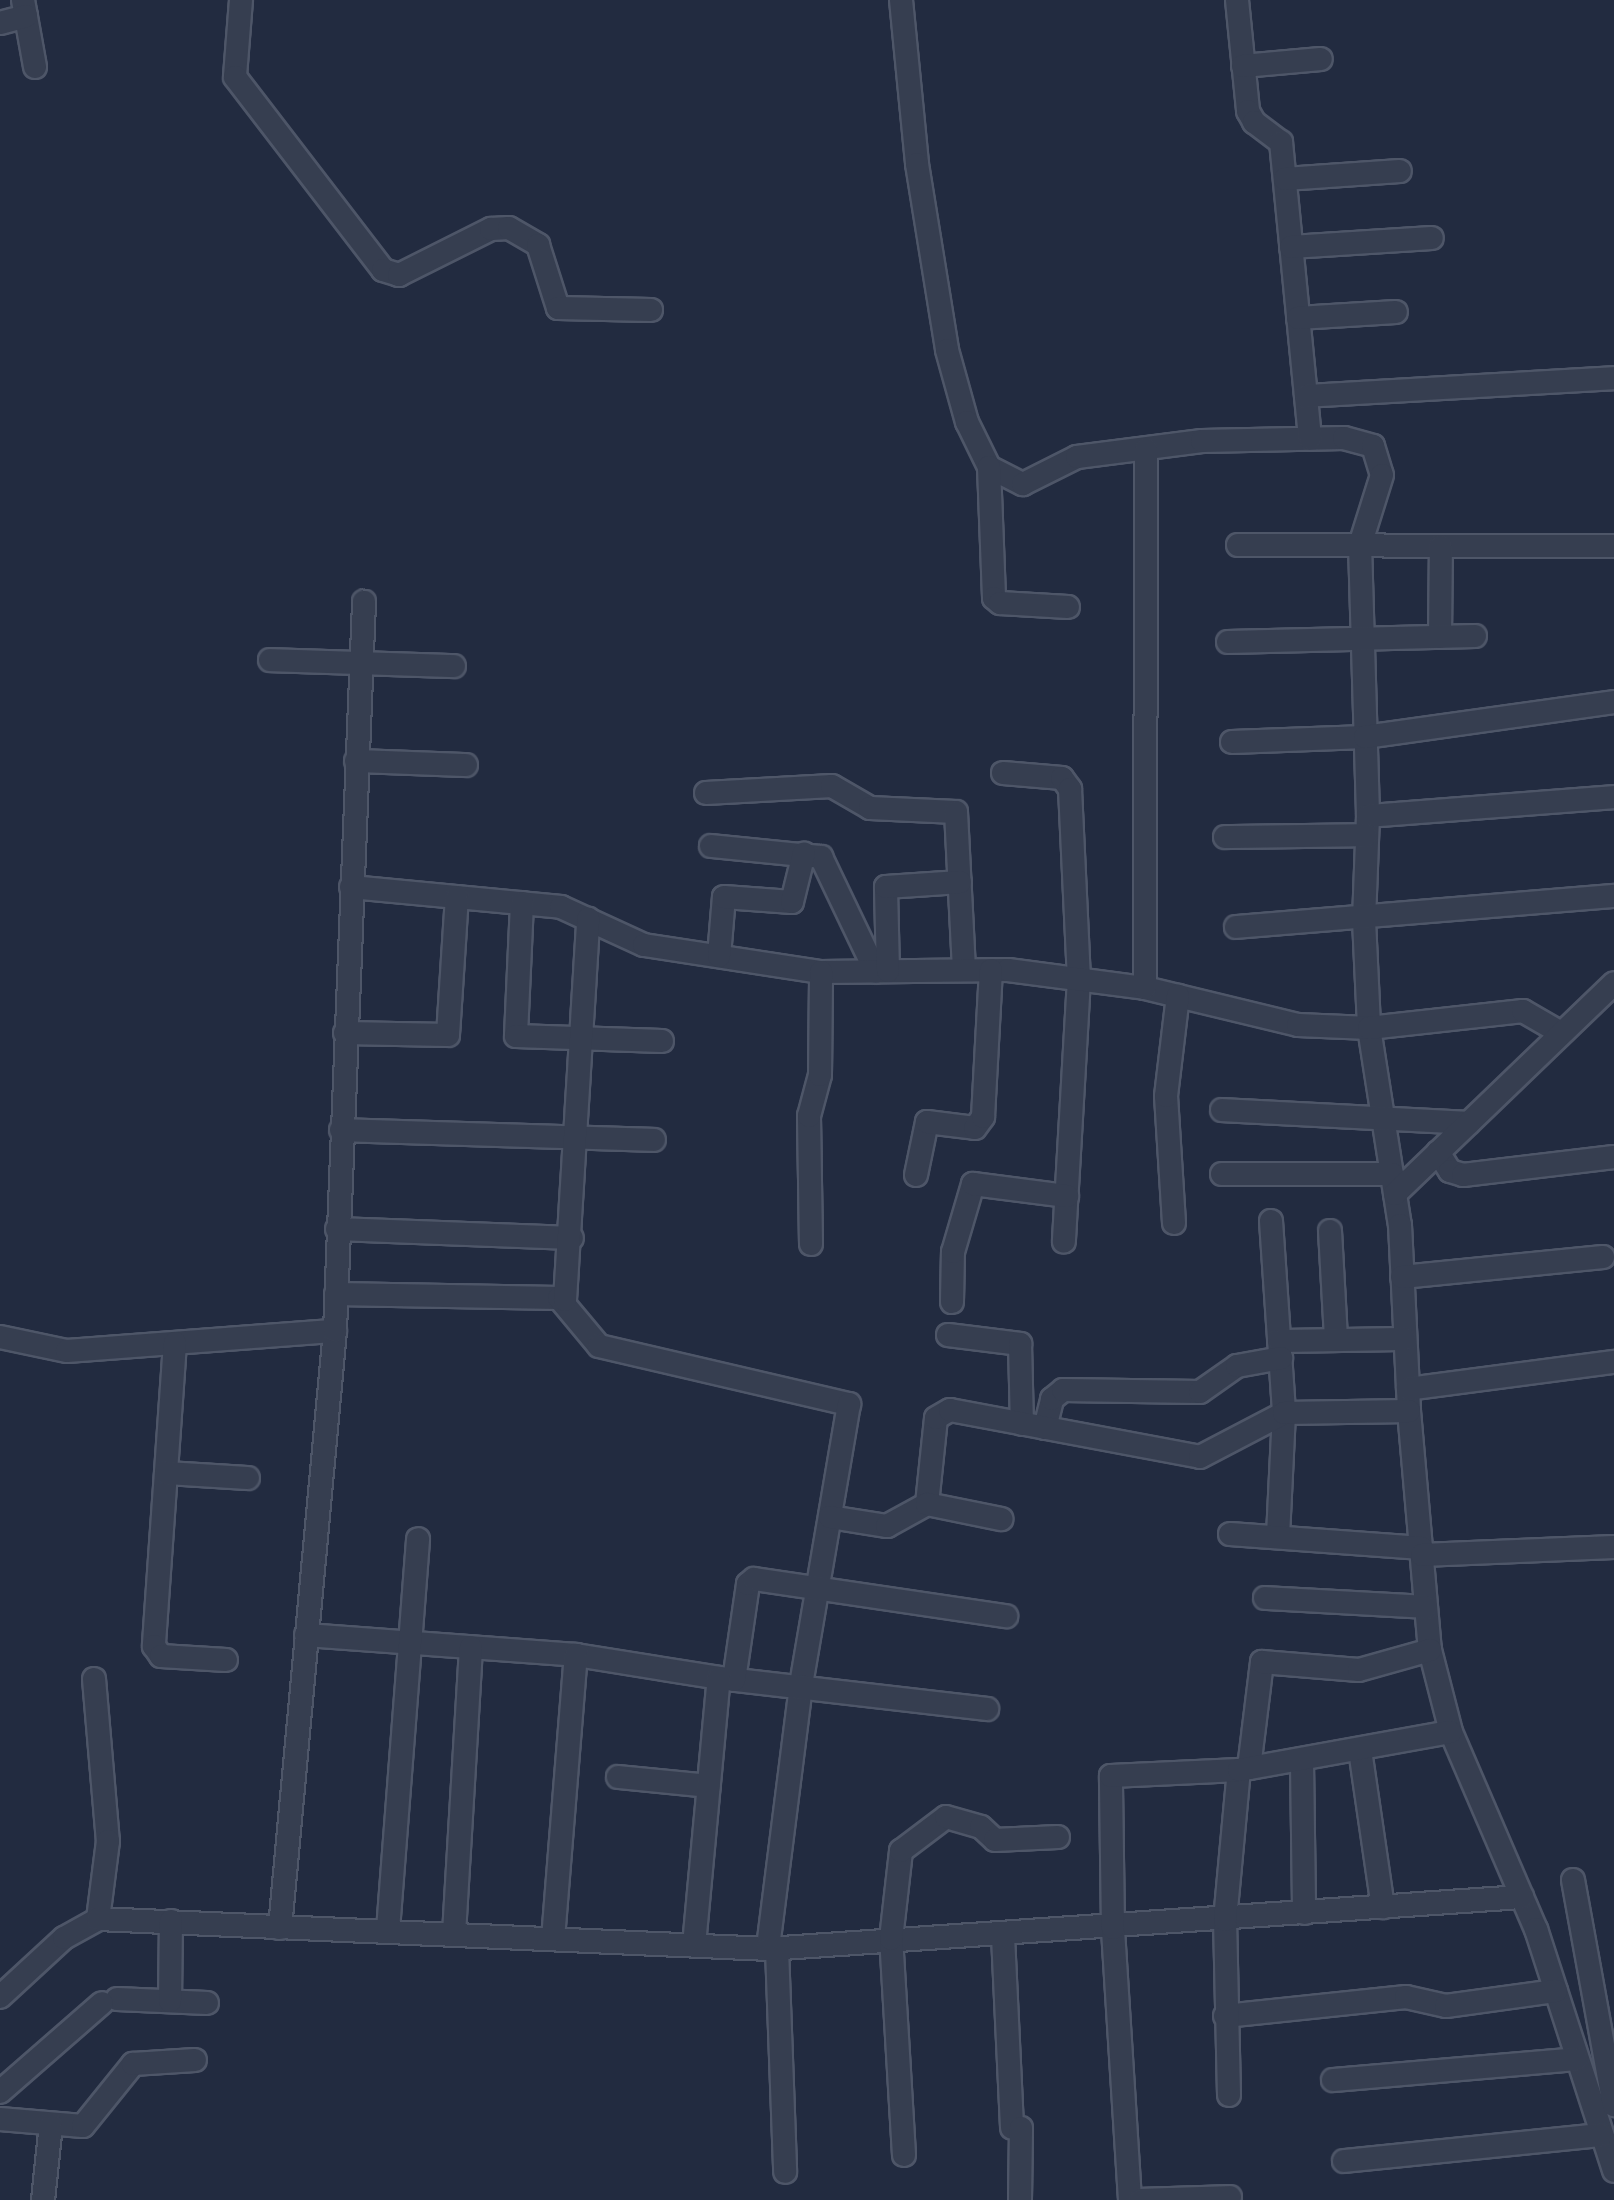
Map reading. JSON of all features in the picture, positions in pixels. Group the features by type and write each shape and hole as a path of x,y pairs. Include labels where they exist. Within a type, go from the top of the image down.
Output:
{"street":[{"path":"241,0 235,77 383,270 399,275 491,229 509,228 538,245 558,308 651,310"},
{"path":"901,0 917,164 947,350 967,422 989,467 994,598 1000,603 1068,607"},
{"path":"1237,0 1250,118 1281,142 1310,439"},
{"path":"0,23 25,8 35,67"},
{"path":"1243,66 1321,59"},
{"path":"1285,179 1400,171"},
{"path":"1291,247 1432,238"},
{"path":"1298,318 1396,312"},
{"path":"1306,396 1614,378"},
{"path":"989,467 1023,484 1077,457 1146,449 1344,438 1373,446 1382,475 1360,545 1367,826 1364,920 1369,1028 1394,1184 1408,1400 1430,1650 1451,1732 1522,1897 1577,2059 1606,2104"},
{"path":"1145,988 1146,449"},
{"path":"1238,545 1614,546"},
{"path":"1440,637 1441,546"},
{"path":"280,1928 335,1331 364,602"},
{"path":"1228,642 1475,636"},
{"path":"270,660 454,666"},
{"path":"1232,742 1365,737 1614,702"},
{"path":"356,761 466,765"},
{"path":"1003,773 1062,778 1070,789 1079,979 1064,1242"},
{"path":"706,793 832,786 870,808 951,810 957,817 964,970"},
{"path":"1225,837 1367,826 1614,797"},
{"path":"711,846 821,857 882,971"},
{"path":"719,956 724,897 792,902 804,853"},
{"path":"882,971 886,887 960,882"},
{"path":"351,887 561,907 644,945 821,972 991,970 1145,988 1287,1023 1369,1028 1523,1011 1561,1033"},
{"path":"1236,927 1364,920 1614,896"},
{"path":"345,1033 448,1035 457,897"},
{"path":"522,903 516,1036 662,1041"},
{"path":"588,919 572,1238 565,1300 599,1346 845,1400 850,1413 801,1686 772,1949 785,2172"},
{"path":"916,1175 927,1122 975,1128 983,1117 991,970"},
{"path":"811,1244 809,1116 820,1075 821,972"},
{"path":"1222,1174 1394,1184 1438,1152 1614,983"},
{"path":"1174,1223 1166,1096 1178,996"},
{"path":"1222,1110 1383,1121 1469,1123"},
{"path":"341,1130 654,1140"},
{"path":"1438,1152 1450,1171 1463,1175 1614,1157"},
{"path":"952,1302 953,1252 973,1184 1067,1196"},
{"path":"1271,1221 1284,1413 1278,1537"},
{"path":"337,1229 572,1238"},
{"path":"1330,1231 1336,1340"},
{"path":"1402,1277 1603,1257"},
{"path":"336,1294 565,1300"},
{"path":"0,1337 48,1350 335,1331"},
{"path":"948,1335 1020,1344 1022,1424"},
{"path":"1045,1428 1052,1399 1063,1390 1200,1392 1237,1366 1280,1350 1336,1340 1405,1339"},
{"path":"175,1343 156,1652 226,1660"},
{"path":"927,1504 936,1418 941,1412 1200,1457 1284,1413 1408,1400 1614,1362"},
{"path":"166,1473 248,1478"},
{"path":"830,1517 887,1526 927,1504 1001,1519"},
{"path":"1230,1534 1421,1551 1614,1547"},
{"path":"388,1930 418,1539"},
{"path":"694,1945 709,1786 727,1679 750,1580 817,1585 1006,1616"},
{"path":"1265,1598 1426,1607"},
{"path":"306,1635 576,1655 727,1679 987,1709"},
{"path":"454,1934 471,1648"},
{"path":"1229,2095 1225,1920 1244,1769 1262,1662 1359,1670 1430,1650"},
{"path":"553,1939 576,1655"},
{"path":"94,1679 108,1841 98,1919"},
{"path":"1130,2200 1113,1928 1111,1776 1244,1769 1302,1762 1451,1732"},
{"path":"1360,1750 1383,1907"},
{"path":"1302,1762 1304,1913"},
{"path":"618,1777 709,1786"},
{"path":"904,2155 891,1939 901,1851 940,1819 952,1817 981,1827 1001,1841 1058,1837"},
{"path":"1573,1880 1606,2104 1602,2135 1614,2171"},
{"path":"0,1997 64,1938 98,1919 772,1949 891,1939 1003,1936 1522,1897"},
{"path":"170,2001 171,1921"},
{"path":"1003,1936 1020,2200"},
{"path":"1225,2016 1406,1997 1446,2006 1556,1991"},
{"path":"0,2092 110,2001 207,2003"},
{"path":"1333,2080 1577,2059"},
{"path":"0,2119 83,2126 133,2064 195,2060"},
{"path":"43,2200 51,2124"},
{"path":"1344,2161 1602,2135"},
{"path":"1141,2200 1230,2197"}]}
